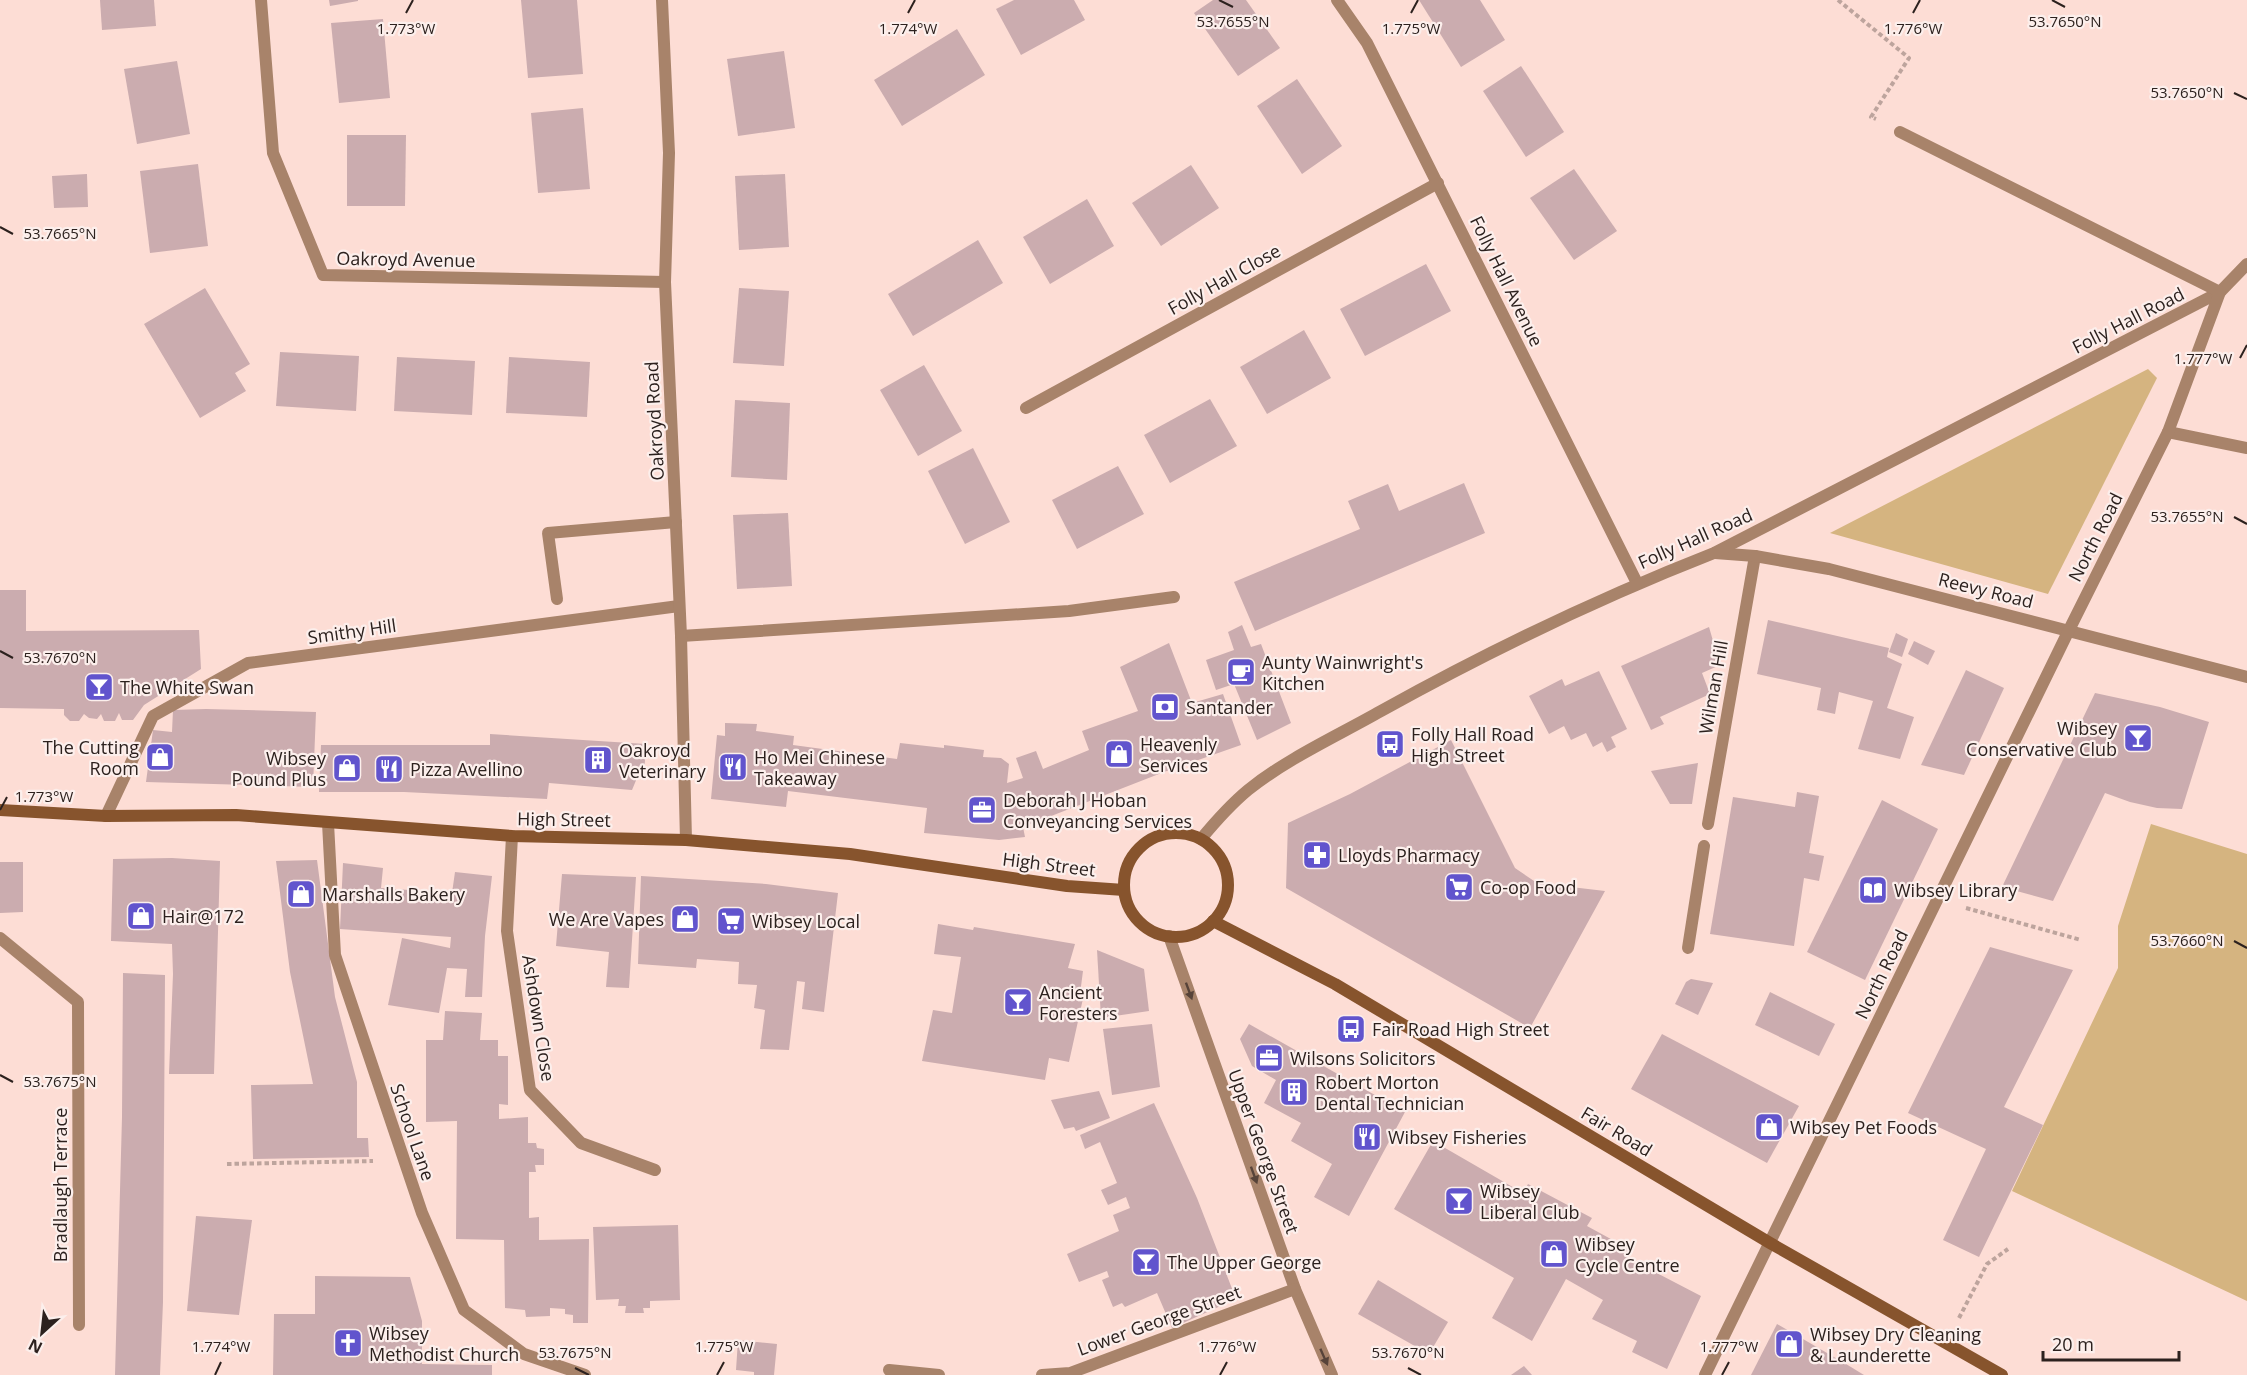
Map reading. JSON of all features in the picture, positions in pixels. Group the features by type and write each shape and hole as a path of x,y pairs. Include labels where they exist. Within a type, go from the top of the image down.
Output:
{"main road":[{"name":"High Street","path":"0,810 106,816 236,815 512,836 686,840 850,854 1066,886 1124,890"},
{"path":"1178,833 1201,839 1209,844 1220,857 1227,872 1228,889 1224,906 1213,921 1202,930 1186,936 1169,936 1153,931 1139,921 1129,906 1124,890 1126,872 1133,856 1145,843 1161,835 1178,833"},
{"name":"Fair Road","path":"1213,921 1335,984 1770,1243 2002,1375"}],"street":[{"name":"Oakroyd Avenue","path":"261,0 273,153 323,275 665,282"},
{"name":"Oakroyd Road","path":"662,0 669,153 665,282 681,636 686,840"},
{"name":"Folly Hall Avenue","path":"1337,0 1367,43 1637,583"},
{"name":"Folly Hall Road","path":"1900,132 2220,292"},
{"name":"Folly Hall Close","path":"1026,408 1438,183"},
{"name":"Folly Hall Road","path":"1201,839 1225,810 1249,789 1289,762 1429,684 1521,636 1637,583 1714,553 2220,292 2247,264"},
{"name":"North Road","path":"1705,1375 2168,432 2220,292"},
{"path":"2168,432 2247,448"},
{"path":"556,599 548,533 676,522"},
{"name":"Reevy Road","path":"1714,553 1755,556 1829,569 2247,677"},
{"name":"Wilman Hill","path":"1708,824 1755,556"},
{"path":"681,636 1070,611 1174,597"},
{"name":"Smithy Hill","path":"106,816 153,716 248,663 679,606"},
{"name":"School Lane","path":"328,823 335,955 422,1214 464,1310 524,1354 585,1375"},
{"name":"Ashdown Close","path":"512,836 507,931 530,1090 581,1143 655,1170"},
{"path":"1688,948 1704,846"},
{"name":"Upper George Street","path":"1169,936 1294,1289 1332,1375"},
{"name":"Bradlaugh Terrace","path":"0,938 78,1002 79,1325"},
{"name":"Lower George Street","path":"1042,1375 1070,1373 1294,1289"},
{"path":"889,1370 939,1375"}],"path":[{"path":"1838,0 1908,58 1871,117 1900,132"},
{"path":"1937,899 2081,940"},
{"path":"227,1164 404,1160"},
{"path":"1946,1342 1987,1264 2008,1249"}],"shaded area":[{"path":"2148,369 2157,378 2048,594 1830,533"},
{"path":"2151,824 2247,854 2247,1301 2012,1191 2118,968 2118,926"}],"building":[{"path":"100,0 154,0 156,26 102,30"},
{"path":"329,0 358,0 358,1 330,6"},
{"path":"521,0 577,0 583,74 528,78"},
{"path":"1014,0 1074,0 1085,20 1021,55 996,9"},
{"path":"1213,0 1246,0 1280,48 1238,76 1194,13"},
{"path":"1419,0 1480,0 1505,40 1461,67"},
{"path":"383,19 390,98 339,103 331,23"},
{"path":"957,29 985,75 902,126 874,80"},
{"path":"784,51 795,128 738,136 727,59"},
{"path":"177,61 190,134 137,144 124,69"},
{"path":"1521,66 1564,132 1526,157 1483,91"},
{"path":"1297,79 1342,146 1302,174 1257,106"},
{"path":"583,108 590,189 538,193 531,113"},
{"path":"347,135 406,135 405,206 347,206"},
{"path":"198,164 208,246 150,253 140,171"},
{"path":"1191,165 1219,208 1161,246 1132,203"},
{"path":"1574,169 1617,231 1574,260 1530,198"},
{"path":"87,174 88,207 54,208 52,176"},
{"path":"785,174 789,247 739,250 735,176"},
{"path":"1087,199 1114,246 1050,284 1023,237"},
{"path":"978,240 1003,283 913,336 888,294"},
{"path":"1426,264 1451,311 1365,356 1340,309"},
{"path":"205,288 250,364 235,373 246,391 200,418 144,324"},
{"path":"739,288 789,291 784,366 733,363"},
{"path":"1304,330 1331,378 1267,414 1240,367"},
{"path":"280,352 359,356 356,411 276,406"},
{"path":"397,357 475,361 472,415 394,411"},
{"path":"509,357 590,362 587,417 506,413"},
{"path":"924,365 962,431 918,456 880,390"},
{"path":"1210,399 1237,446 1170,483 1144,435"},
{"path":"735,400 790,403 787,480 731,477"},
{"path":"973,448 1010,522 965,544 928,471"},
{"path":"1118,466 1144,514 1077,549 1052,500"},
{"path":"1464,483 1485,533 1255,631 1234,582 1360,529 1348,501 1388,484 1399,511"},
{"path":"788,513 792,586 737,589 733,515"},
{"name":"The White Swan","path":"0,590 26,590 26,631 199,630 201,669 144,705 133,720 122,720 119,713 115,721 104,721 101,714 97,719 89,718 84,714 79,721 70,721 64,715 64,709 0,708"},
{"path":"1768,620 1889,648 1887,657 1902,664 1887,708 1914,717 1900,759 1858,749 1873,701 1839,692 1835,714 1817,710 1821,688 1757,674"},
{"name":"Aunty Wainwright's Kitchen","path":"1242,625 1251,647 1261,644 1291,723 1257,740 1234,684 1216,690 1206,660 1234,650 1228,632"},
{"path":"1709,627 1720,665 1702,673 1710,694 1660,717 1664,724 1651,730 1621,666"},
{"path":"1896,633 1908,639 1902,657 1889,652"},
{"path":"1914,641 1935,651 1928,665 1908,654"},
{"path":"1169,643 1192,703 1223,694 1241,745 1164,772 1023,827 1025,837 999,840 924,833 927,808 788,791 786,807 711,799 717,735 725,736 725,723 757,724 756,731 794,736 793,745 897,759 900,743 984,750 983,757 1001,758 1009,764 1007,783 1023,778 1016,758 1036,751 1043,769 1089,750 1082,731 1138,711 1120,667"},
{"path":"1966,670 2004,688 1964,775 1921,765"},
{"path":"1599,671 1627,729 1611,737 1616,747 1607,752 1602,742 1593,747 1586,733 1571,740 1564,726 1549,734 1529,696 1562,679 1565,686"},
{"name":"Wibsey Conservative Club","path":"2095,693 2160,707 2209,722 2182,809 2157,808 2105,793 2053,901 2002,887"},
{"path":"173,710 316,712 313,787 146,782 153,730 172,732"},
{"path":"490,734 646,744 644,776 637,778 632,790 549,783 547,799 404,792 319,792 321,745 490,745"},
{"name":"Co-op Food","path":"1451,740 1515,868 1537,883 1605,891 1530,1028 1286,888 1288,823 1350,794"},
{"path":"1698,763 1692,804 1670,804 1651,771"},
{"path":"1797,792 1819,796 1809,853 1824,856 1819,881 1804,878 1794,946 1710,934 1733,797 1795,807"},
{"name":"Wibsey Library","path":"1882,800 1938,829 1865,980 1807,952"},
{"path":"172,858 220,861 214,1074 169,1074 172,944 111,941 113,859"},
{"path":"317,860 335,997 357,1082 357,1138 368,1138 369,1157 253,1159 251,1085 313,1084 290,972 276,861"},
{"path":"0,862 23,862 23,912 0,913"},
{"path":"343,863 383,868 381,888 452,893 455,872 492,876 485,936 482,997 465,997 467,969 447,968 439,1013 388,1005 402,938 450,948 451,937 340,929"},
{"path":"562,874 636,877 629,988 606,987 609,952 556,946"},
{"path":"641,876 766,884 838,893 824,1012 802,1009 805,982 797,981 789,1050 760,1049 765,1010 754,1008 757,985 738,984 739,962 697,959 696,968 638,964"},
{"name":"Ancient Foresters","path":"938,924 973,930 974,927 1075,944 1068,968 1083,971 1080,994 1084,994 1069,1062 1049,1058 1045,1080 922,1061 933,1010 952,1013 961,957 934,954"},
{"path":"1990,947 2073,970 2004,1107 2043,1125 1979,1257 1943,1240 1986,1149 1908,1113"},
{"path":"1097,950 1144,969 1149,1011 1101,1018"},
{"path":"123,973 165,975 163,1302 160,1375 115,1375 122,1117"},
{"path":"1691,979 1713,983 1698,1015 1675,1004 1686,982"},
{"path":"1770,992 1835,1024 1819,1056 1755,1025"},
{"path":"445,1011 482,1013 480,1040 498,1040 498,1056 508,1056 508,1105 499,1104 499,1119 528,1117 528,1143 536,1143 537,1148 544,1149 544,1165 535,1165 536,1172 529,1172 529,1218 539,1217 539,1240 589,1239 588,1323 573,1323 573,1315 565,1314 565,1309 550,1308 550,1316 526,1317 525,1310 505,1308 504,1240 456,1239 457,1121 426,1122 426,1040 443,1040"},
{"path":"1152,1024 1160,1087 1112,1095 1103,1029"},
{"path":"1249,1024 1405,1112 1349,1216 1314,1197 1332,1164 1291,1141 1301,1123 1264,1103 1276,1080 1252,1066 1240,1039"},
{"path":"1662,1034 1799,1106 1767,1163 1631,1089"},
{"path":"1099,1091 1110,1118 1076,1131 1074,1127 1064,1129 1051,1100"},
{"name":"The Upper George","path":"1154,1103 1197,1198 1236,1299 1172,1328 1157,1293 1125,1307 1122,1303 1113,1307 1102,1280 1109,1277 1107,1271 1079,1282 1067,1254 1119,1231 1113,1215 1130,1208 1126,1197 1108,1205 1101,1190 1117,1183 1100,1142 1085,1149 1080,1135"},
{"path":"1433,1141 1523,1193 1528,1184 1592,1218 1587,1226 1631,1250 1626,1257 1701,1296 1667,1369 1632,1352 1637,1341 1592,1319 1603,1300 1566,1279 1532,1341 1492,1318 1514,1278 1394,1209"},
{"path":"196,1216 252,1220 239,1315 187,1311"},
{"path":"678,1225 680,1300 650,1301 650,1308 643,1308 644,1313 625,1313 626,1306 618,1306 619,1299 596,1300 593,1227"},
{"name":"Wibsey Methodist Church","path":"315,1276 410,1277 422,1321 422,1364 492,1365 492,1375 273,1375 274,1314 315,1314"},
{"path":"1378,1280 1448,1322 1429,1354 1358,1314"},
{"name":"Wibsey Dry Cleaning & Launderette","path":"1777,1324 1846,1364 1864,1375 1751,1375"},
{"path":"738,1340 777,1344 774,1375 754,1375 754,1372 736,1370"},
{"path":"1524,1366 1532,1375 1511,1375"}],"place":[{"name":"Aunty Wainwright's Kitchen","path":"1241,672"},
{"name":"The White Swan","path":"99,687"},
{"name":"Santander","path":"1165,707"},
{"name":"Wibsey Conservative Club","path":"2138,738"},
{"name":"Folly Hall Road High Street","path":"1390,744"},
{"name":"Heavenly Services","path":"1119,754"},
{"name":"The Cutting Room","path":"160,757"},
{"name":"Oakroyd Veterinary","path":"598,760"},
{"name":"Ho Mei Chinese Takeaway","path":"733,767"},
{"name":"Wibsey Pound Plus","path":"347,768"},
{"name":"Pizza Avellino","path":"389,769"},
{"name":"Deborah J Hoban Conveyancing Services","path":"982,810"},
{"name":"Lloyds Pharmacy","path":"1317,855"},
{"name":"Co-op Food","path":"1459,887"},
{"name":"Wibsey Library","path":"1873,890"},
{"name":"Marshalls Bakery","path":"301,894"},
{"name":"Hair@172","path":"141,916"},
{"name":"We Are Vapes","path":"685,919"},
{"name":"Wibsey Local","path":"731,921"},
{"name":"Ancient Foresters","path":"1018,1002"},
{"name":"Fair Road High Street","path":"1351,1029"},
{"name":"Wilsons Solicitors","path":"1269,1058"},
{"name":"Robert Morton Dental Technician","path":"1294,1092"},
{"name":"Wibsey Pet Foods","path":"1769,1127"},
{"name":"Wibsey Fisheries","path":"1367,1137"},
{"name":"Wibsey Liberal Club","path":"1459,1201"},
{"name":"Wibsey Cycle Centre","path":"1554,1254"},
{"name":"The Upper George","path":"1146,1262"},
{"name":"Wibsey Methodist Church","path":"348,1343"},
{"name":"Wibsey Dry Cleaning & Launderette","path":"1789,1344"}]}
